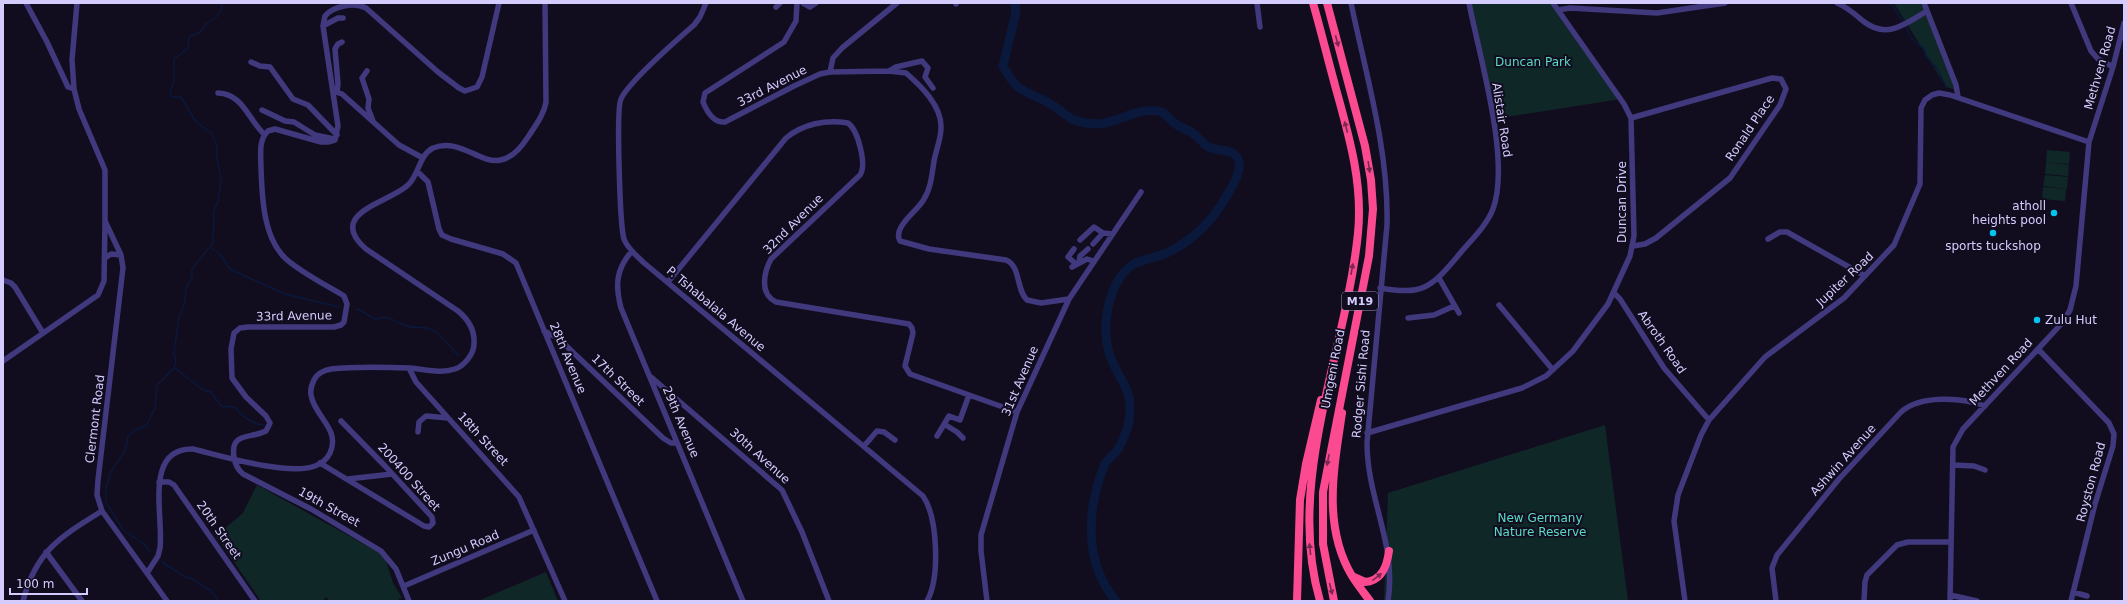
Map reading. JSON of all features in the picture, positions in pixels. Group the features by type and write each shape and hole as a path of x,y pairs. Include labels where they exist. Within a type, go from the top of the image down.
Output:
{"highway":[{"name":"Umgeni Road","path":"1313,3 1352,146 1358,195 1355,252 1333,362 1310,497 1309,538 1311,558 1320,601"},
{"name":"Umgeni Road","path":"1327,3 1365,146 1371,180 1372,208 1371,241 1322,498 1323,544 1334,601"},
{"path":"1356,319 1332,497 1337,540 1352,575 1370,601"},
{"path":"1297,601 1300,500 1312,434 1333,362"},
{"path":"1352,575 1365,582 1376,579 1386,566 1389,551"}],"street":[{"path":"26,3 68,86 74,89"},
{"name":"Clermont Road","path":"3,361 98,295 104,284 105,170 79,109 74,89 72,60 76,3"},
{"path":"218,93 227,93 236,97 264,134 275,129 321,142 328,142 336,137 338,126 335,91 323,26 325,16 332,10 346,6 363,6 459,88 468,91 479,85 482,77 500,3"},
{"path":"147,573 158,556 160,548 160,472 166,461 182,450 193,449 293,470 309,468 320,463 330,454 333,438 330,428 311,394 315,377 326,370 332,369 410,368 445,371 456,369 472,352 475,337 471,326 462,314 366,249 356,239 353,225 358,215 402,190 408,185 423,158 430,150 446,146 458,148 490,160 507,158 518,151 542,114 546,102 545,3"},
{"name":"P. Tshabalala Avenue","path":"706,3 700,17 694,25 631,84 620,100 621,226 624,238 632,251 923,496 928,505 935,550 933,582 927,601"},
{"name":"33rd Avenue","path":"797,3 796,21 784,42 705,94 703,99 704,106 715,120 725,122 801,82 830,72 903,72 910,76 935,106 941,124 928,191 917,210 899,230 898,237 900,241 929,249 1006,260 1013,266 1022,295 1027,300 1041,303 1069,298"},
{"path":"803,3 810,7 816,3"},
{"path":"830,72 833,58 838,52 897,3"},
{"path":"1257,3 1260,26"},
{"name":"Rodger Sishi Road","path":"1350,3 1371,95 1387,183 1387,225 1367,433 1367,458 1369,477 1389,551 1391,578 1388,601"},
{"name":"Alistair Road","path":"1380,288 1404,292 1425,288 1438,278 1488,219 1495,202 1498,187 1496,132 1470,3"},
{"name":"Duncan Drive","path":"1367,433 1515,390 1537,381 1553,370 1573,351 1614,293 1627,266 1633,246 1631,118 1624,104 1553,3"},
{"path":"1558,10 1570,8 1657,13 1725,3"},
{"path":"1837,3 1850,10 1872,28 1880,30 1896,28 1927,11"},
{"path":"1924,3 1956,85 1958,97"},
{"path":"2071,3 2090,51 2098,59 2113,67"},
{"path":"323,26 338,18 343,18"},
{"name":"Methven Road","path":"1950,598 1953,447 1958,437 2063,322 2070,310 2075,295 2089,142 2113,67 2124,23"},
{"path":"335,91 338,78 336,50 338,44 342,42"},
{"path":"889,71 896,67 922,61 928,68 925,77 933,88"},
{"path":"251,62 257,65 270,66 293,99 308,105 336,137"},
{"path":"367,71 362,78 369,99 368,108 373,123"},
{"name":"Ronald Place","path":"1631,118 1767,79 1778,78 1784,82 1786,89 1780,105 1730,178 1656,238 1645,244 1633,246"},
{"path":"335,91 399,145 423,158"},
{"name":"Jupiter Road","path":"1685,601 1674,521 1675,509 1691,461 1709,420 1765,357 1834,306 1894,245 1918,189 1921,172 1920,113 1923,103 1928,97 1939,93 1958,97 2089,142"},
{"path":"262,110 285,121 294,122 315,135 336,137"},
{"name":"32nd Avenue","path":"668,282 786,138 796,130 814,124 848,123 854,129 863,162 863,169 860,175 771,259 764,278 768,295 776,302 909,324 913,333 905,363 907,372 1017,412"},
{"name":"33rd Avenue","path":"234,458 234,447 236,442 242,438 266,431 270,423 266,416 246,397 232,378 231,349 234,333 240,328 248,327 272,328 337,326 344,322 347,304 344,296 289,261 278,249 265,218 262,194 261,145 264,134"},
{"name":"28th Avenue","path":"417,171 428,182 440,232 451,239 503,254 514,260 657,601"},
{"name":"31st Avenue","path":"987,601 981,552 981,535 1017,412 1069,298 1141,192"},
{"name":"Clermont Road","path":"105,221 121,255 123,274 97,490 102,511 167,601"},
{"path":"1080,240 1094,227 1103,233 1113,234"},
{"path":"1768,239 1780,232 1787,232 1865,276"},
{"path":"1093,244 1103,233"},
{"path":"1074,249 1068,257 1076,264"},
{"path":"1076,264 1080,256 1088,249"},
{"name":"29th Avenue","path":"632,251 619,267 619,300 743,601"},
{"path":"105,258 111,254 121,255"},
{"path":"1076,264 1088,258 1093,261"},
{"path":"1438,278 1458,313"},
{"path":"3,280 11,283 15,287 43,333"},
{"name":"Abroth Road","path":"1614,293 1620,299 1664,368 1709,420"},
{"path":"1499,305 1553,370"},
{"path":"1408,318 1434,315 1454,306"},
{"name":"17th Street","path":"544,331 558,338 663,438 671,443 677,443"},
{"name":"Royston Road","path":"2038,349 2109,423 2114,434 2114,446 2095,504 2071,601"},
{"name":"18th Street","path":"410,368 413,378 511,486 519,497 565,601"},
{"name":"30th Avenue","path":"650,376 782,490 802,532 829,601"},
{"path":"937,436 950,415 960,420 969,395"},
{"name":"Ashwin Avenue","path":"1776,601 1772,568 1777,555 1839,479 1901,412 1911,404 1924,400 1970,401 1985,406"},
{"path":"418,432 420,422 426,416 448,418"},
{"name":"200400 Street","path":"320,463 427,527 431,526 433,523 432,517 340,422"},
{"path":"944,424 957,432 963,438"},
{"path":"864,446 877,432 884,432 895,440"},
{"name":"19th Street","path":"234,458 238,469 243,474 311,509 381,551 391,561 404,586 408,601"},
{"path":"1952,465 1974,466 1985,470"},
{"path":"347,479 392,474"},
{"name":"20th Street","path":"159,482 169,482 174,485 255,601"},
{"path":"23,601 30,580 46,552 64,535 102,511"},
{"name":"Zungu Road","path":"404,586 534,530"},
{"path":"1864,601 1864,582 1867,575 1897,545 1908,542 1951,542"},
{"path":"46,552 82,601"},
{"path":"2073,592 2087,596"},
{"path":"1950,598 1970,598 1977,601"},
{"path":"1961,601 1970,598"}],"green space":[{"name":"Duncan Park","path":"1470,3 1553,3 1621,99 1493,119"},
{"path":"1894,3 1920,3 1927,11 1957,90 1946,87"},
{"path":"2047,150 2070,152 2069,164 2046,162"},
{"path":"2046,162 2069,165 2068,176 2045,174"},
{"path":"2045,175 2068,177 2067,189 2043,186"},
{"path":"2043,187 2066,189 2065,201 2042,199"},
{"name":"New Germany Nature Reserve","path":"1605,425 1628,601 1384,601 1388,493"},
{"path":"257,485 380,553 385,558 393,583 402,598 395,601 328,601 327,597 322,601 261,601 216,536 243,513"},
{"path":"546,572 558,601 478,601"}],"waterway":[{"path":"150,552 144,544 123,530 106,502 106,488 111,472 126,449 128,436 135,430 146,426 155,408 157,385 173,369 176,363 174,353 179,317 185,302 186,288 192,278 192,269 213,243 214,211 218,201 221,179 217,158 217,145 211,133 196,122 181,97 172,97 170,93 174,81 174,59 188,48 189,37 200,32 206,24 216,17 221,11 222,3"},
{"path":"1015,3 1016,12 1003,66 1009,77 1021,89 1055,107 1072,119 1085,123 1107,123 1142,111 1163,112 1175,124 1194,134 1209,147 1231,152 1239,162 1237,178 1217,211 1203,227 1177,248 1129,267 1119,279 1110,298 1106,320 1107,342 1109,353 1129,397 1130,416 1127,431 1123,440 1118,449 1105,464 1099,481 1094,499 1091,535 1093,553 1098,570 1116,601"},
{"path":"1891,3 1903,22"},
{"path":"1905,25 1912,39 1924,49 1926,56 1938,70 1946,87"},
{"path":"212,248 220,254 230,269 247,277 285,294 339,307"},
{"path":"356,310 358,309 375,319 388,318 407,326 431,329 440,335 459,356"},
{"path":"174,367 203,390 211,392 221,406 235,407 240,414 247,419 254,423 263,425"},
{"path":"162,562 185,577 190,578 210,590 218,601"}],"place":[{"name":"atholl heights pool","path":"2054,213"},
{"name":"sports tuckshop","path":"1993,233"},
{"name":"Zulu Hut","path":"2037,320"}]}
